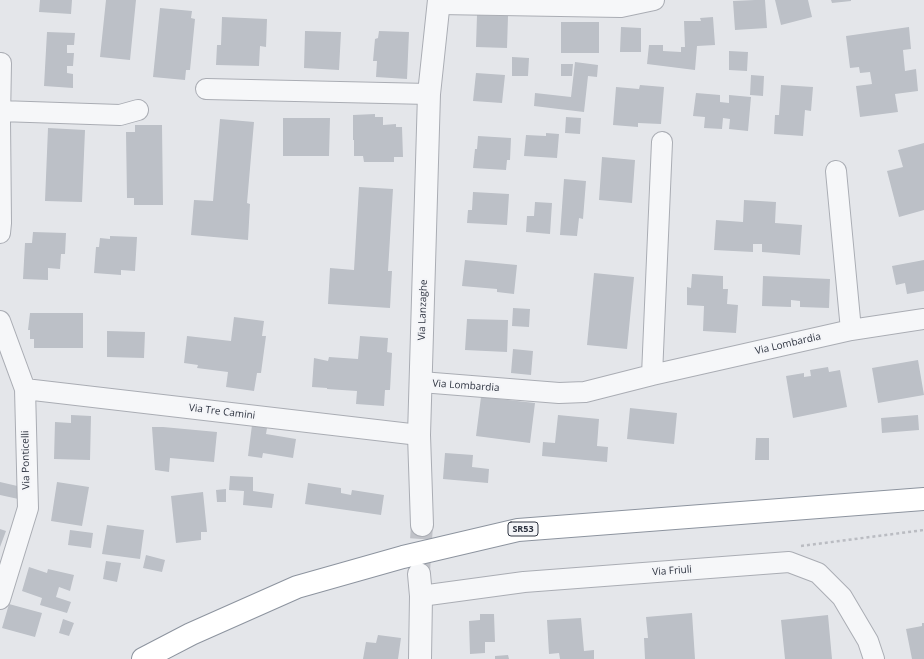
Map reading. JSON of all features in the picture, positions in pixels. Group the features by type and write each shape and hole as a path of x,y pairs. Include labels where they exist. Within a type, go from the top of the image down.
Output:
{"highway":[{"name":"SR53","path":"144,659 191,634 297,586 403,557 518,530 924,499"}],"street":[{"path":"439,2 620,7 654,0"},
{"name":"Via Lanzaghe","path":"422,525 419,435 429,94 439,2"},
{"path":"0,233 1,63"},
{"path":"206,89 429,94"},
{"path":"0,111 120,115 138,110"},
{"path":"652,375 662,142"},
{"path":"836,171 851,330"},
{"name":"Via Lombardia","path":"421,382 560,393 585,392 652,375 851,330 924,319"},
{"name":"Via Ponticelli","path":"0,321 25,389 28,508 0,598"},
{"name":"Via Tre Camini","path":"25,389 419,435"},
{"name":"Via Friuli","path":"421,596 524,582 789,562 818,573 842,597 868,641 874,659"},
{"path":"419,574 421,596 420,659"}],"path":[{"path":"789,562 801,546 924,530"}],"building":[{"path":"40,0 72,0 71,14 39,12"},
{"path":"106,0 136,0 130,60 100,57"},
{"path":"765,0 767,28 735,30 733,1"},
{"path":"775,0 808,0 812,17 781,25"},
{"path":"831,0 851,0 851,1 832,3"},
{"path":"160,8 192,11 191,18 195,19 190,70 186,70 185,80 153,77"},
{"path":"477,15 508,16 507,48 476,47"},
{"path":"222,17 267,19 266,47 260,46 259,66 216,65 217,45 221,45"},
{"path":"713,17 715,45 697,46 695,70 647,64 649,45 663,45 663,51 681,52 681,47 685,47 684,21 701,21 700,18"},
{"path":"561,22 599,22 599,53 561,53"},
{"path":"621,27 641,28 641,52 620,52"},
{"path":"909,27 911,49 903,50 905,71 916,69 918,91 895,94 898,112 860,117 856,86 872,84 870,72 860,73 859,67 850,68 846,36"},
{"path":"305,31 341,32 339,70 304,68"},
{"path":"379,31 409,32 407,79 376,77 377,61 373,61 375,39 378,38"},
{"path":"47,32 75,33 74,45 67,45 67,53 74,53 73,66 67,66 67,73 73,74 73,88 44,86"},
{"path":"729,51 748,52 747,71 729,70"},
{"path":"512,57 529,58 528,76 512,76"},
{"path":"575,62 598,65 597,77 588,76 584,112 534,106 535,93 571,97"},
{"path":"561,64 573,64 572,76 561,76"},
{"path":"476,73 505,75 502,103 473,101"},
{"path":"751,75 764,76 763,96 750,95"},
{"path":"640,85 664,87 661,124 638,123 638,127 613,125 616,87 639,89"},
{"path":"781,85 813,87 811,111 805,110 803,136 774,134 775,115 779,115"},
{"path":"696,93 720,95 720,102 729,103 729,95 751,97 748,131 729,129 730,119 723,118 722,129 704,128 705,117 693,116"},
{"path":"375,114 375,117 383,117 383,125 396,124 396,127 402,127 403,157 394,157 394,162 364,162 363,156 354,156 353,115"},
{"path":"566,117 581,118 580,134 565,133"},
{"path":"283,118 330,118 329,156 283,156"},
{"path":"220,119 254,122 247,203 250,204 248,240 191,235 194,200 213,201"},
{"path":"135,125 162,125 163,205 134,205 134,198 127,198 126,132 135,132"},
{"path":"48,128 85,130 82,202 45,201"},
{"path":"546,133 559,134 557,158 524,156 526,135 546,136"},
{"path":"478,136 511,138 510,160 507,160 506,170 473,168"},
{"path":"924,143 924,210 899,217 887,171 903,167 898,150"},
{"path":"602,157 635,160 632,203 599,200"},
{"path":"564,179 586,181 583,219 579,218 577,236 560,235"},
{"path":"359,187 393,189 388,271 392,271 390,308 328,304 330,268 354,270"},
{"path":"473,192 509,194 507,225 467,223 468,210 472,210"},
{"path":"744,200 776,202 775,223 802,225 800,255 762,252 762,244 753,244 753,252 714,250 716,220 743,222"},
{"path":"535,202 552,203 550,234 526,232 527,216 534,216"},
{"path":"33,232 66,233 65,254 61,254 60,269 48,268 48,280 23,279 25,243 32,243"},
{"path":"110,236 137,237 135,271 121,270 121,275 94,273 96,247 99,247 100,238 110,239"},
{"path":"465,260 517,265 514,294 497,292 497,289 462,286"},
{"path":"924,260 924,291 907,294 905,283 896,285 892,266"},
{"path":"594,273 634,277 627,349 587,345"},
{"path":"692,274 723,276 723,289 728,289 727,304 738,305 736,333 703,331 704,306 687,305 687,287 691,288"},
{"path":"763,276 830,279 829,308 800,307 800,301 791,300 791,307 762,306"},
{"path":"513,308 530,309 529,327 512,326"},
{"path":"30,313 83,313 83,348 34,348 34,339 30,339 30,330 28,330"},
{"path":"234,317 264,321 262,336 266,336 261,373 257,373 254,391 226,387 228,372 197,368 198,365 184,363 187,336 231,341"},
{"path":"467,319 508,320 507,352 465,350"},
{"path":"107,331 145,332 144,358 107,357"},
{"path":"360,336 388,338 387,352 392,353 390,390 385,390 384,406 356,404 357,391 312,387 314,358 328,361 329,357 358,359"},
{"path":"513,349 533,351 531,375 511,373"},
{"path":"918,360 924,395 878,403 872,368"},
{"path":"828,367 829,372 840,370 847,407 793,418 786,376 804,373 804,377 811,376 810,370"},
{"path":"481,397 535,403 530,443 476,436"},
{"path":"630,408 677,413 674,444 627,439"},
{"path":"71,415 91,416 90,460 54,459 55,422 71,423"},
{"path":"558,415 599,419 597,446 608,447 607,462 542,456 543,442 555,443"},
{"path":"918,415 919,430 882,433 881,418"},
{"path":"252,425 267,428 266,434 296,439 293,458 263,453 262,458 248,456"},
{"path":"152,427 217,432 214,462 170,458 169,472 155,470"},
{"path":"756,438 769,438 769,460 755,460"},
{"path":"445,453 473,455 472,467 489,469 488,483 443,479"},
{"path":"230,476 253,477 253,491 274,494 272,508 243,505 244,491 229,490"},
{"path":"0,482 26,488 23,500 0,495"},
{"path":"57,482 89,487 82,526 51,521"},
{"path":"308,483 341,488 341,493 351,495 352,490 384,495 381,515 305,504"},
{"path":"226,489 226,502 217,502 216,490"},
{"path":"203,492 207,532 201,532 201,540 176,543 171,496"},
{"path":"107,525 144,530 140,559 102,554"},
{"path":"0,529 6,531 0,547"},
{"path":"70,530 93,533 91,548 68,545"},
{"path":"146,555 165,560 162,572 143,568"},
{"path":"106,561 121,563 117,582 103,579"},
{"path":"29,567 47,573 48,569 74,575 70,591 59,587 56,597 71,602 67,613 40,605 42,598 22,591"},
{"path":"9,604 42,613 35,637 2,628"},
{"path":"692,613 695,659 645,659 644,638 648,638 646,617"},
{"path":"480,614 494,614 495,642 485,642 485,653 470,654 469,621 480,620"},
{"path":"828,615 832,659 785,659 781,620"},
{"path":"581,618 584,651 594,650 594,659 560,659 559,653 549,654 547,620"},
{"path":"63,619 74,623 69,636 59,633"},
{"path":"922,623 924,623 924,659 912,659 906,629 922,626"},
{"path":"378,635 401,638 398,659 363,659 366,642 376,643"},
{"path":"508,655 509,659 495,659 495,656"}],"tunnel":[{"path":"419,572 422,525"}]}
